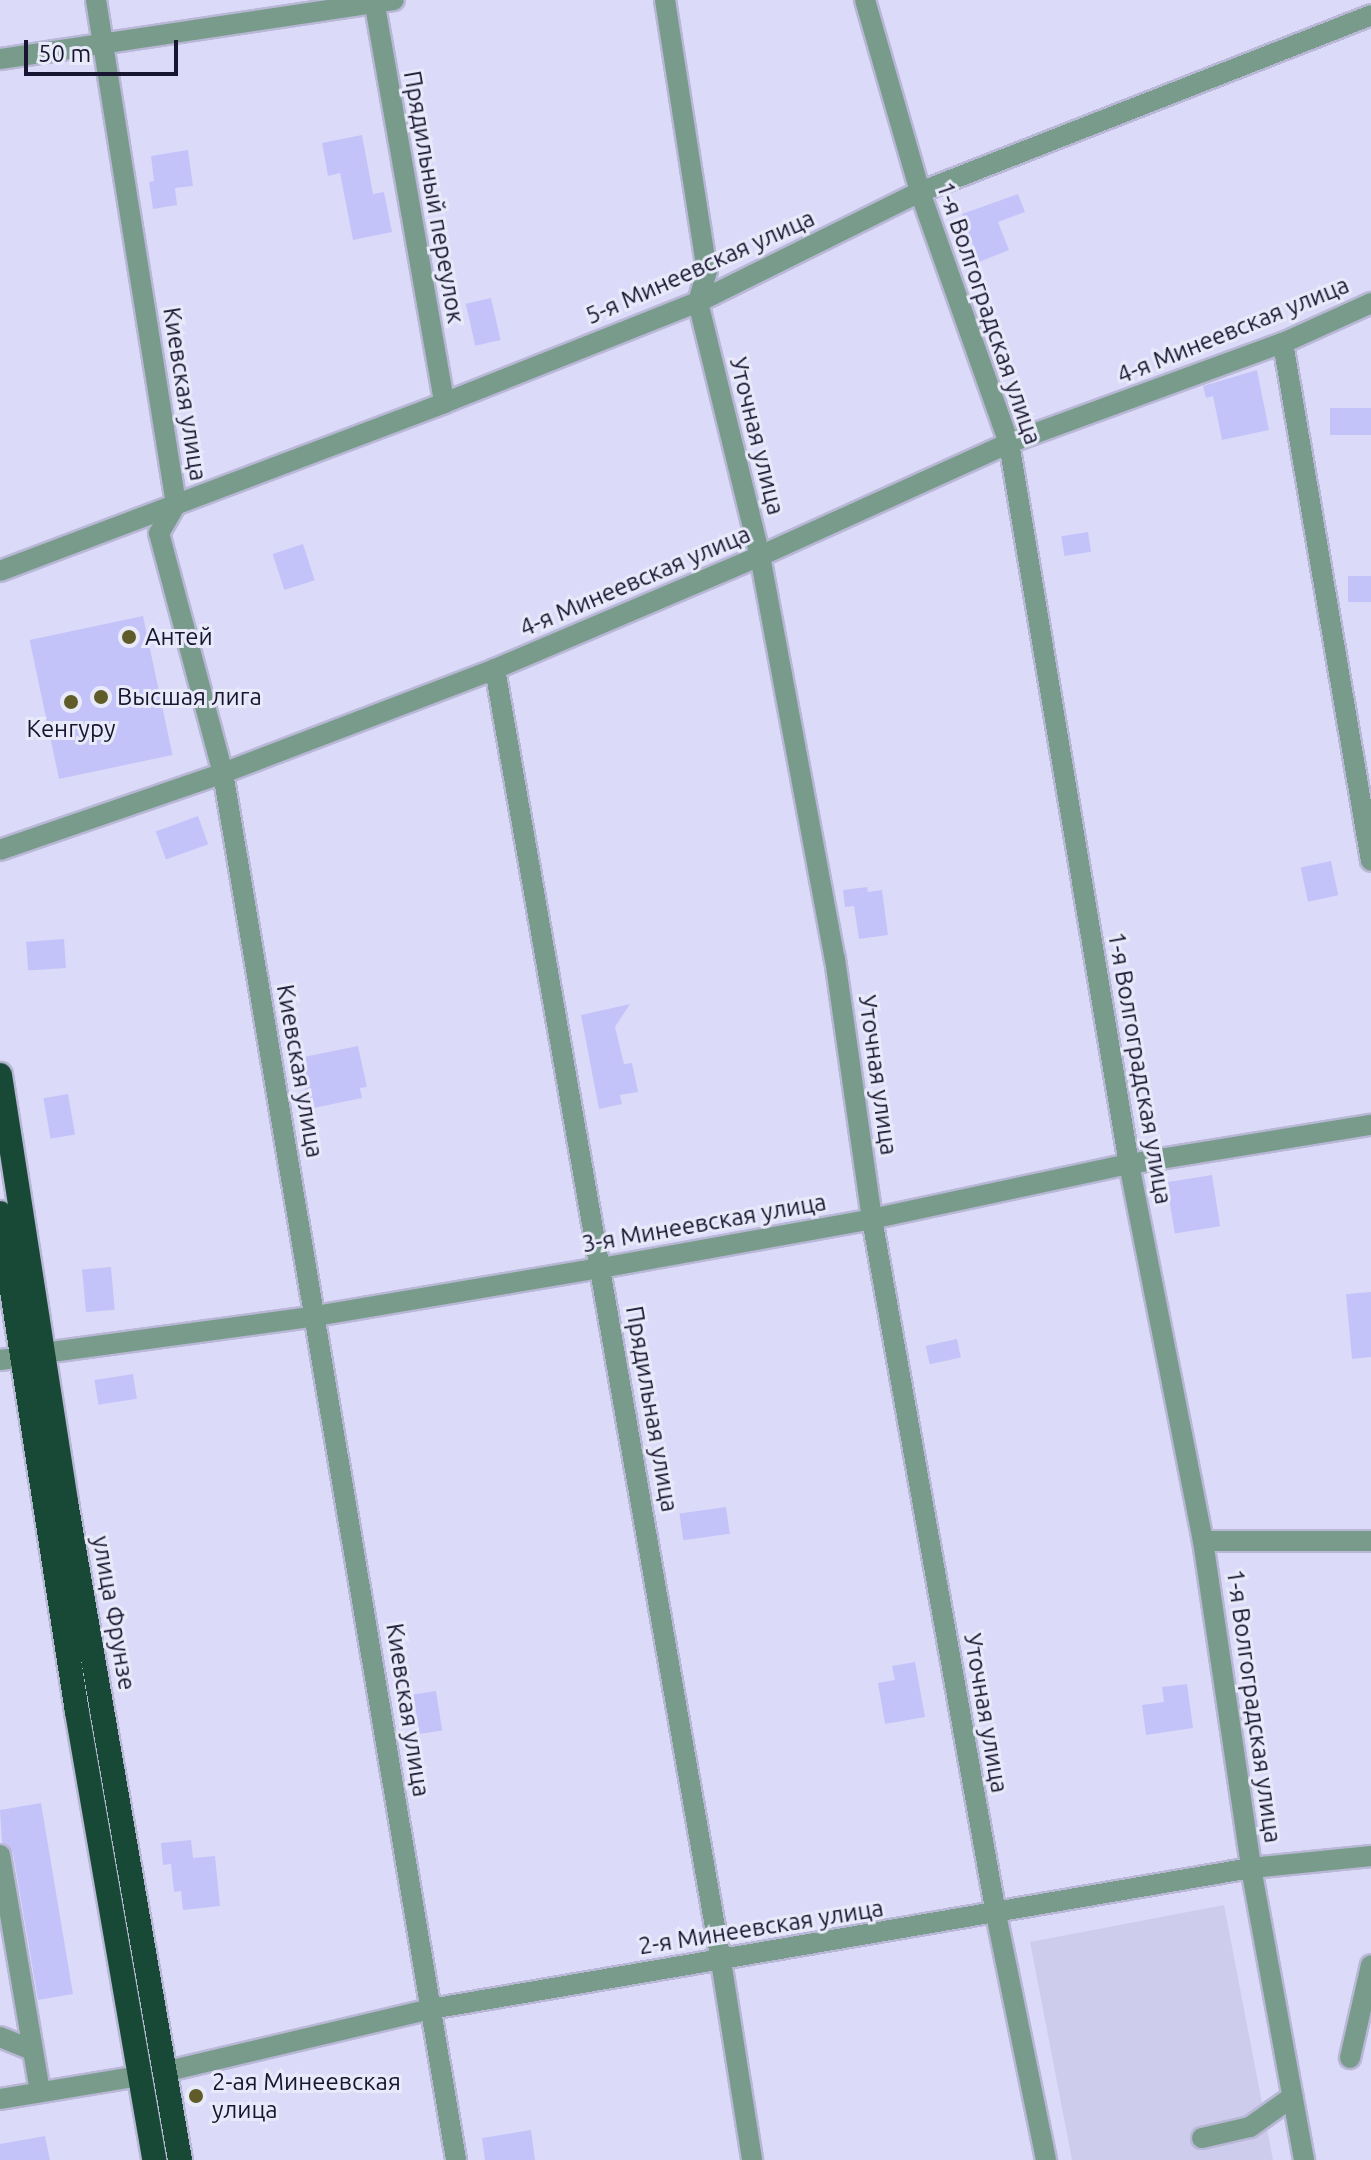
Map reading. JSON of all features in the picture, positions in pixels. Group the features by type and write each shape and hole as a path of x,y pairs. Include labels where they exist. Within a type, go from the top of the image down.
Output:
{"highway":[{"name":"улица Фрунзе","path":"0,1075 22,1357 180,2160"},
{"name":"улица Фрунзе","path":"0,1213 77,1712 154,2160"},
{"path":"139,2076 164,2072"}],"street":[{"name":"Киевская улица","path":"96,0 176,504 159,533 223,773 456,2160"},
{"name":"Уточная улица","path":"665,0 707,271 698,302 760,556 835,959 872,1219 996,1914 1046,2160"},
{"name":"1-я Волгоградская улица","path":"865,0 920,192 1009,443 1129,1164 1203,1541 1251,1868 1304,2160"},
{"path":"0,59 102,41 380,1"},
{"name":"Прядильный переулок","path":"380,1 444,403"},
{"name":"5-я Минеевская улица","path":"0,571 444,403 698,302 920,192 1371,15"},
{"name":"4-я Минеевская улица","path":"0,850 223,773 495,669 760,556 1009,443 1283,343 1371,303"},
{"path":"1283,343 1371,861"},
{"name":"Прядильная улица","path":"495,669 721,1961 752,2160"},
{"name":"3-я Минеевская улица","path":"22,1357 316,1316 601,1268 872,1219 1129,1164 1371,1125"},
{"path":"1203,1541 1371,1541"},
{"path":"0,1855 40,2092"},
{"name":"2-я Минеевская улица","path":"164,2072 431,2009 1251,1868 1371,1856"},
{"path":"1350,2058 1371,1965"},
{"path":"0,2037 33,2050"},
{"path":"0,2099 139,2076"},
{"path":"1202,2138 1250,2127 1292,2097"}],"shaded area":[{"path":"1224,1905 1273,2160 1072,2160 1030,1942"}],"building":[{"path":"362,135 373,194 384,192 392,232 353,240 340,173 328,176 322,143"},
{"path":"188,150 193,186 175,188 177,205 153,209 149,182 154,181 151,156"},
{"path":"1018,194 1025,212 998,222 1009,250 979,262 962,214"},
{"path":"491,298 501,340 475,346 466,304"},
{"path":"1257,370 1269,430 1222,440 1213,396 1206,398 1203,386"},
{"path":"1330,408 1371,408 1371,435 1330,435"},
{"path":"1088,532 1091,552 1064,556 1061,536"},
{"path":"303,544 315,580 284,590 273,554"},
{"path":"1348,576 1371,576 1371,602 1348,602"},
{"name":"Высшая лига","path":"143,616 173,755 59,779 30,640"},
{"path":"198,816 208,844 166,860 156,831"},
{"path":"1331,861 1338,895 1308,902 1301,867"},
{"path":"867,887 868,892 882,890 888,935 859,939 854,906 845,907 843,890"},
{"path":"64,939 66,968 28,971 26,942"},
{"path":"630,1004 615,1027 624,1064 632,1063 638,1092 620,1095 622,1104 599,1109 581,1015"},
{"path":"358,1046 367,1087 360,1088 362,1098 309,1109 299,1058"},
{"path":"68,1094 75,1134 50,1139 43,1098"},
{"path":"1212,1175 1220,1226 1175,1234 1167,1182"},
{"path":"111,1267 115,1310 86,1312 82,1270"},
{"path":"1371,1292 1371,1357 1352,1359 1346,1294"},
{"path":"957,1339 961,1358 930,1364 926,1346"},
{"path":"133,1374 137,1399 98,1405 94,1380"},
{"path":"726,1507 730,1534 683,1540 679,1514"},
{"path":"915,1662 925,1717 885,1724 878,1683 895,1680 892,1666"},
{"path":"1187,1684 1193,1728 1146,1735 1142,1705 1164,1702 1162,1687"},
{"path":"436,1691 442,1731 420,1734 413,1695"},
{"path":"41,1803 73,1994 38,2000 13,1853 2,1842 0,1810"},
{"path":"191,1840 193,1858 215,1856 220,1906 183,1910 181,1891 174,1892 171,1864 163,1865 161,1843"},
{"path":"531,2130 535,2160 485,2160 482,2138"},
{"path":"45,2136 50,2160 0,2160 0,2144"}],"place":[{"name":"Антей","path":"129,637"},
{"name":"Высшая лига","path":"101,697"},
{"name":"Кенгуру","path":"71,702"},
{"name":"2-ая Минеевская улица","path":"196,2096"}]}
